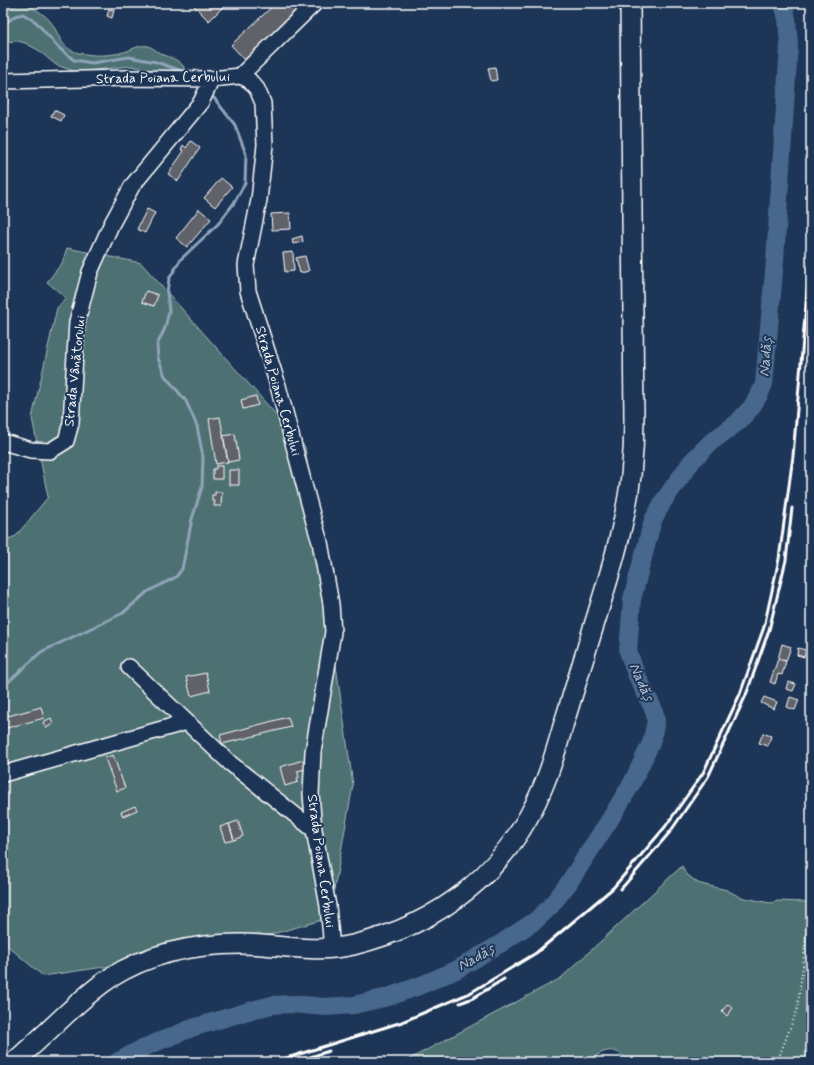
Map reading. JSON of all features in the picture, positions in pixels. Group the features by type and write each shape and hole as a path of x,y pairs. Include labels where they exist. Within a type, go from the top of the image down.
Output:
{"main road":[{"path":"14,1062 76,1004 100,986 124,970 159,955 182,949 218,944 332,948 350,946 369,941 404,929 439,911 475,884 498,861 522,828 541,791 555,753 614,556 624,517 631,474 634,420 630,3"}],"street":[{"path":"240,76 315,3"},
{"name":"Strada Poiana Cerbului","path":"3,81 126,78 212,79 240,76 249,80 257,89 263,103 265,145 259,200 246,265 248,291 277,382 320,542 331,604 333,632 312,752 311,794 314,830 328,906 332,948"},
{"name":"Strada Vânătorului","path":"3,442 31,450 50,451 66,441 71,423 77,322 90,272 111,225 132,186 200,102 212,79"},
{"path":"129,667 230,763 314,830"},
{"path":"3,774 187,722"}],"path":[{"path":"777,1062 796,1010 803,965 807,923 811,913"}],"green space":[{"path":"21,4 35,9 43,14 53,25 65,46 73,51 90,55 107,55 124,52 142,46 148,46 182,64 184,71 160,72 131,66 77,72 56,65 38,50 25,43 18,41 3,42 3,16 13,6"},
{"path":"67,248 141,263 305,447 353,785 329,918 213,951 43,976 3,942 3,541 16,536 48,497 32,418 57,308 66,298 47,282 62,263"},
{"path":"682,866 685,873 698,883 727,890 740,897 770,903 778,901 805,902 811,900 811,1062 630,1062 619,1053 609,1051 599,1054 588,1062 404,1062 561,978"}],"building":[{"path":"197,3 227,3 209,21 194,6"},
{"path":"276,3 307,3 245,60 231,45"},
{"path":"109,9 114,10 112,18 107,16"},
{"path":"495,67 497,80 491,81 488,68"},
{"path":"3,98 8,99 6,111 3,111"},
{"path":"54,110 64,115 61,121 51,116"},
{"path":"191,141 200,148 178,181 168,174 184,151 181,149 183,145 186,148"},
{"path":"221,178 232,187 215,207 204,198"},
{"path":"147,209 155,213 145,233 137,229"},
{"path":"199,209 211,219 187,247 176,238"},
{"path":"290,213 291,229 272,230 271,214"},
{"path":"302,236 303,242 293,244 292,239"},
{"path":"293,252 294,271 285,272 283,253"},
{"path":"305,256 309,271 300,273 296,258"},
{"path":"146,291 158,295 154,306 142,302"},
{"path":"256,396 258,405 243,409 241,400"},
{"path":"220,417 228,462 216,464 209,419"},
{"path":"235,434 239,460 228,462 223,436"},
{"path":"216,466 222,466 222,479 213,479 213,469 216,469"},
{"path":"229,470 239,470 239,485 229,485"},
{"path":"215,492 222,492 221,506 214,506 215,501 212,501 212,495 215,495"},
{"path":"782,644 791,647 786,661 778,659"},
{"path":"798,648 806,650 804,657 797,655"},
{"path":"778,659 786,661 782,675 778,674 775,684 770,682"},
{"path":"206,673 210,691 191,696 186,677"},
{"path":"788,682 796,684 793,691 786,689"},
{"path":"764,697 777,702 774,709 761,703"},
{"path":"790,697 799,700 795,710 787,707"},
{"path":"41,707 44,718 3,729 3,713 7,712 8,716"},
{"path":"288,717 291,727 222,744 220,735"},
{"path":"51,718 53,724 46,728 43,722"},
{"path":"763,733 771,736 768,746 759,743"},
{"path":"113,755 125,788 117,791 105,758"},
{"path":"303,760 306,769 297,771 299,777 297,778 298,782 285,786 280,767"},
{"path":"135,806 137,810 123,816 121,812"},
{"path":"238,821 243,836 234,840 229,824"},
{"path":"229,824 234,840 225,842 220,827"},
{"path":"728,1004 733,1008 727,1016 722,1011"}],"waterway":[{"name":"Nadăș","path":"117,1062 145,1047 192,1028 252,1010 272,1005 292,1004 325,1007 354,1005 388,997 419,986 456,970 535,921 550,907 568,884 609,821 632,783 651,743 656,721 654,710 636,674 628,651 632,599 653,520 664,500 692,461 711,442 737,423 751,408 764,384 775,260 789,45 787,19 783,3"},
{"path":"3,25 15,16 23,14 36,22 59,48 74,60 92,63 129,57 156,62 186,73"},
{"path":"3,687 41,652 123,613 147,592 176,577 182,569 192,519 202,487 203,457 197,426 186,401 165,376 158,358 157,345 165,328 169,311 167,292 169,279 181,259 218,224 234,203 245,183 246,154 235,125 214,98"}],"railway":[{"path":"274,1062 402,1022 470,993 536,953 613,888 665,827 703,773 740,694 764,627 779,559 793,456 811,246"},
{"path":"621,889 670,832 708,777 746,695 769,630 786,560 792,508"},
{"path":"460,1003 473,998 504,979"},
{"path":"295,1062 329,1051"}]}
